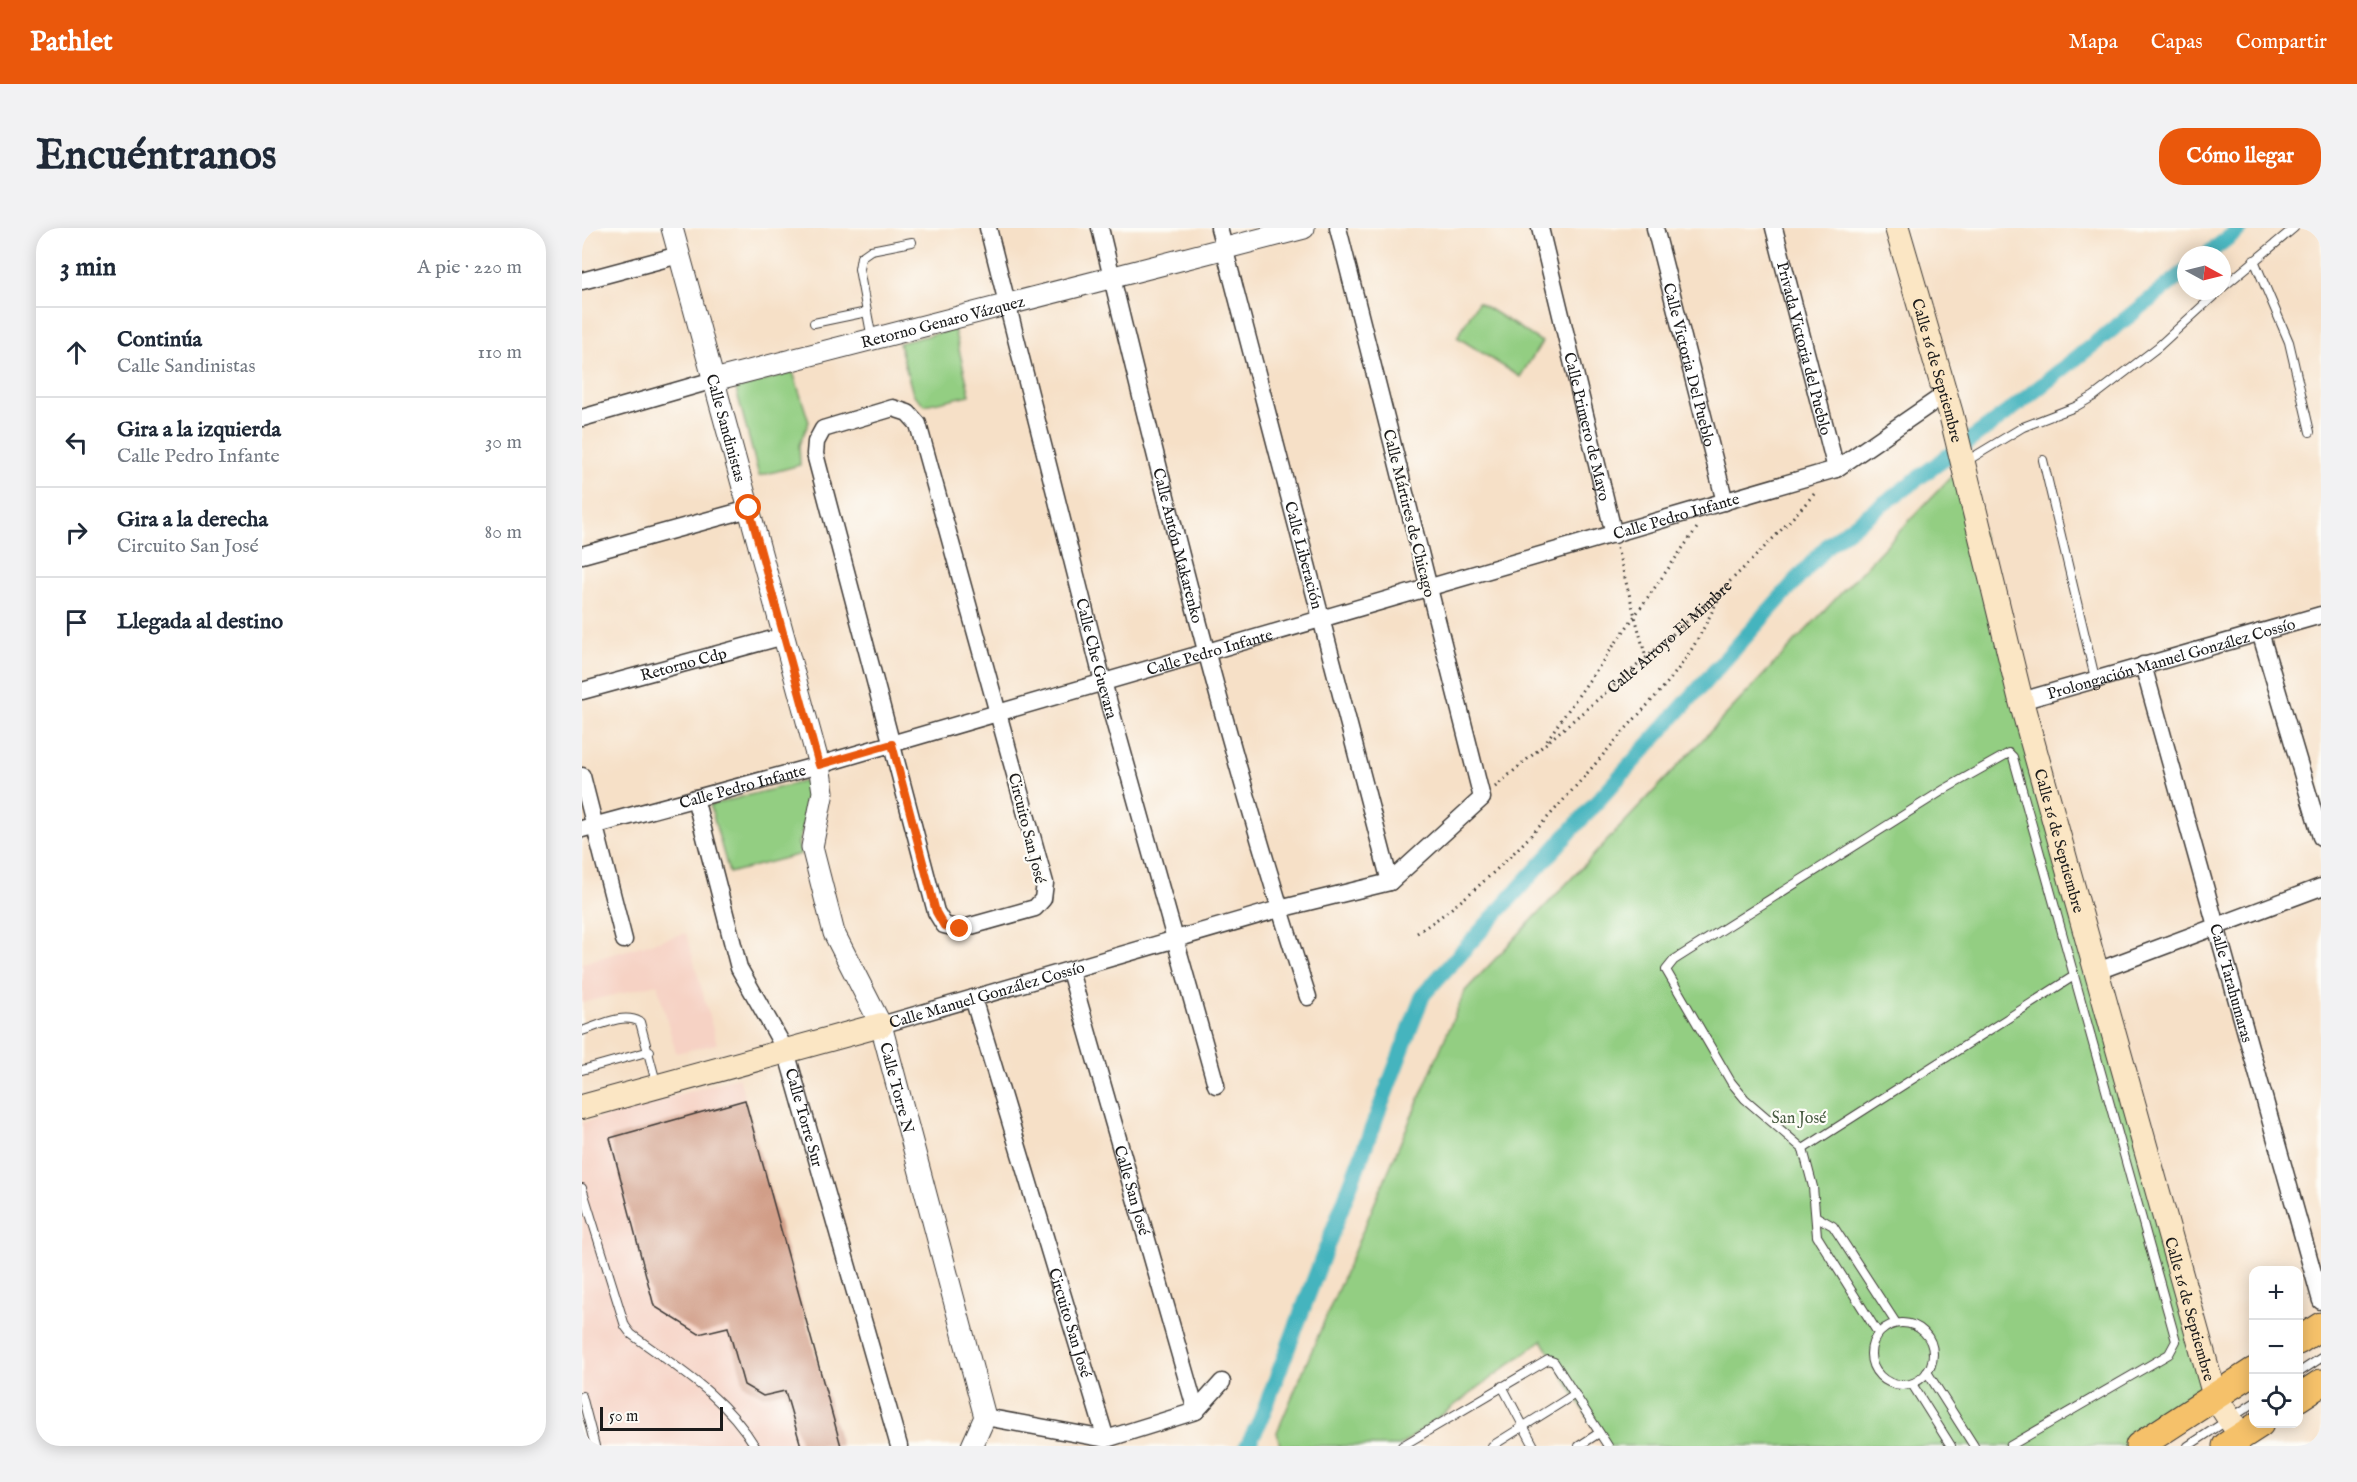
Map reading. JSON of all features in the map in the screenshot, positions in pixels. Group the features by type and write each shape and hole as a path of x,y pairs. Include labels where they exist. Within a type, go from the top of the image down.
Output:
{"main road":[{"name":"Calle 16 de Septiembre","path":"1897,228 1948,404 2085,974 2215,1397 2240,1434"},
{"name":"Calle Manuel González Cossío","path":"582,1107 881,1025"},
{"path":"2303,1338 2321,1326"},
{"path":"2139,1446 2249,1374"},
{"path":"2303,1395 2321,1383"}],"street":[{"name":"Calle Sandinistas","path":"672,228 819,765"},
{"name":"Calle Che Guevara","path":"988,228 1103,681 1216,1085"},
{"name":"Calle Antón Makarenko","path":"1100,228 1208,652 1280,909 1308,997"},
{"name":"Retorno Genaro Vázquez","path":"582,418 714,380 1112,278 1222,238 1304,228"},
{"name":"Calle Mártires de Chicago","path":"1338,228 1482,798"},
{"name":"Calle Primero de Mayo","path":"1540,228 1614,535"},
{"name":"Calle Victoria Del Pueblo","path":"1655,228 1718,504"},
{"name":"Privada Victoria del Pueblo","path":"1774,228 1836,470"},
{"name":"Calle Liberación","path":"1222,238 1390,882"},
{"path":"582,281 679,255"},
{"path":"1836,470 1948,404"},
{"name":"Circuito San José","path":"902,409 918,424 1045,883 1043,899 1032,910 960,929 949,928 940,922 892,744 815,454 816,442 823,429 883,411 902,409"},
{"name":"Calle Pedro Infante","path":"588,827 819,765 1103,681 1429,590 1836,470"},
{"path":"582,555 749,508"},
{"name":"Prolongación Manuel González Cossío","path":"2021,701 2321,615"},
{"path":"2260,632 2321,837"},
{"name":"Retorno Cdp","path":"582,691 784,636"},
{"name":"Calle Tarahumaras","path":"2143,665 2321,1301"},
{"name":"Calle Torre N","path":"819,765 823,792 812,848 838,946 881,1025 985,1417"},
{"path":"582,776 588,827 624,940"},
{"name":"Calle Torre Sur","path":"695,798 739,968 786,1051 899,1446"},
{"path":"1390,882 1482,798"},
{"name":"Calle Manuel González Cossío","path":"881,1025 1280,909 1390,882"},
{"path":"2085,974 2215,928 2321,887"},
{"name":"Calle San José","path":"1070,971 1196,1411"},
{"name":"Circuito San José","path":"974,998 1106,1439"},
{"path":"972,1446 985,1417 1106,1439 1196,1411 1222,1382"}],"lane":[{"path":"2231,280 2294,228"},
{"path":"872,340 859,269 861,257 871,250 912,242"},
{"path":"2254,260 2289,342 2310,432"},
{"path":"1961,457 2015,431 2075,407 2094,396 2158,347 2209,300"},
{"path":"814,323 867,312"},
{"path":"2043,460 2095,678"},
{"path":"1878,1333 1817,1236 1817,1217 1809,1166 1803,1149 1745,1099 1731,1082 1668,977 1667,967 2004,753 2008,753 2013,757 2085,974 2176,1337 2176,1345 2169,1354 2010,1446"},
{"path":"1803,1149 2085,974"},
{"path":"582,1031 621,1019 635,1020 642,1027 657,1086"},
{"path":"582,1070 650,1052"},
{"path":"582,1188 625,1326 631,1334 710,1390 744,1428 755,1446"},
{"path":"1817,1217 1833,1226 1896,1323"},
{"path":"1896,1323 1908,1323 1920,1328 1928,1337 1932,1355 1927,1372 1912,1384 1898,1385 1885,1381 1876,1371 1870,1359 1872,1345 1878,1333 1896,1323"},
{"path":"2303,1370 2321,1358"},
{"path":"1402,1446 1545,1361 1552,1360 1608,1446"},
{"path":"1927,1372 1974,1446"},
{"path":"1912,1384 1951,1446"},
{"path":"1502,1386 1534,1446"},
{"path":"1492,1446 1575,1394"},
{"path":"582,1396 596,1446"},
{"path":"2188,1446 2240,1434 2249,1413"},
{"path":"1579,1446 1599,1433"}],"path":[{"name":"Calle Arroyo El Mimbre","path":"1482,798 1646,658 1767,548 1836,470"},
{"path":"1544,744 1635,614 1718,504"},
{"path":"1614,535 1646,658"},
{"path":"1417,933 1459,903 1488,878 1564,800 1680,666 1698,640 1725,585"}],"shaded area":[{"path":"686,933 717,1044 676,1053 657,984 582,1003 582,963"},
{"path":"739,1077 841,1446 582,1446 582,1123"}],"green space":[{"path":"1478,302 1542,342 1520,377 1457,337"},
{"path":"954,329 970,395 925,405 913,394 899,343"},
{"path":"793,372 809,422 799,445 800,465 759,476 736,389"},
{"name":"San José","path":"1963,464 2215,1397 2140,1446 1605,1446 1542,1340 1400,1446 1280,1446 1277,1432 1465,991"},
{"path":"813,779 816,785 798,844 801,854 729,873 710,805"}],"building":[{"path":"745,1100 841,1446 801,1446 785,1391 763,1396 744,1385 728,1327 699,1334 654,1306 610,1138"}],"waterway":[{"path":"2218,246 2241,228"},
{"path":"1247,1446 1260,1421 1423,995 1829,544 2012,409 2177,278"}],"route":[{"path":"749,508 819,765 892,744 936,912 944,926 960,929"}]}
